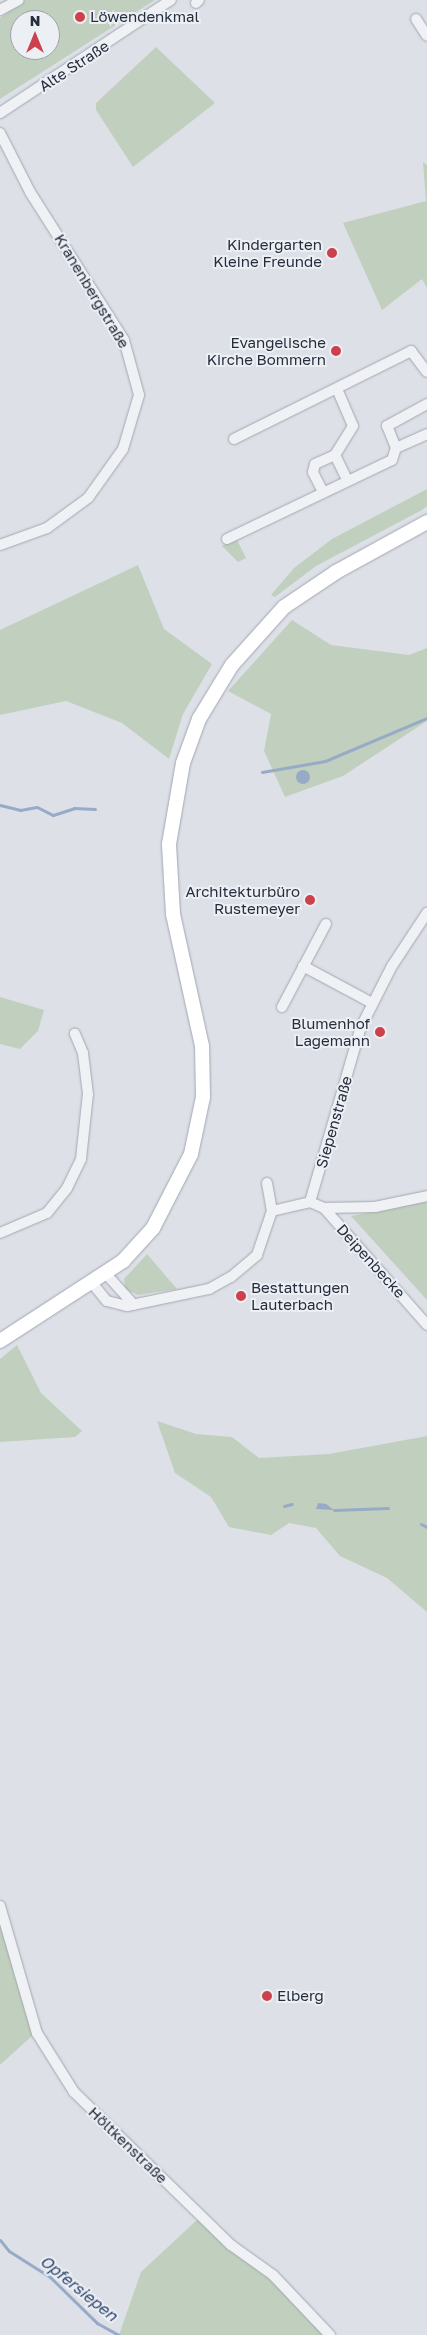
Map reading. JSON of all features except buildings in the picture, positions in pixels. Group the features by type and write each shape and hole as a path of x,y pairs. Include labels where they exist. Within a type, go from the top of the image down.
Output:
{"main road":[{"path":"0,1341 107,1275 140,1244 168,1202 191,1154 200,1116 202,1046 173,914 168,844 183,763 199,719 232,665 284,606 427,522"}],"street":[{"path":"0,10 18,0"},
{"name":"Alte Straße","path":"0,113 171,0"},
{"path":"416,19 427,36"},
{"name":"Kranenbergstraße","path":"0,133 30,192 124,340 138,395 124,449 88,498 47,528 0,545"},
{"path":"234,439 411,352 427,372"},
{"path":"323,492 313,468 336,455 353,426 337,389"},
{"path":"227,539 392,460 396,448 387,426 427,404"},
{"path":"396,448 427,434"},
{"path":"336,455 347,480"},
{"name":"Siepenstraße","path":"310,1202 372,1003 427,913"},
{"path":"282,1007 326,924"},
{"path":"303,966 372,1003"},
{"path":"0,1233 48,1213 67,1188 81,1159 88,1094 83,1052 75,1034"},
{"path":"94,1284 106,1301 134,1305 196,1292 231,1278 257,1254 272,1211 266,1183"},
{"path":"324,1208 375,1207 427,1196"},
{"path":"272,1211 310,1202"},
{"name":"Deipenbecke","path":"310,1202 324,1208 427,1325"},
{"path":"107,1275 134,1305"},
{"name":"Höltkenstraße","path":"0,1906 37,2033 74,2092 231,2245 273,2275 330,2335"}],"green space":[{"path":"23,0 155,0 0,99 0,18 10,10 10,60 60,60 60,10 10,10"},
{"path":"156,47 215,103 133,167 96,110 96,103"},
{"path":"423,162 427,165 427,288 422,279 382,310 343,223 426,201"},
{"path":"427,489 427,506 422,510 316,566 275,597 271,595 294,568 332,539"},
{"path":"236,538 246,558 238,562 222,546"},
{"path":"138,565 164,629 212,664 183,714 169,759 122,723 66,701 0,715 0,630"},
{"path":"292,620 331,645 409,655 427,648 427,721 343,776 285,797 264,751 271,714 228,691"},
{"path":"0,997 44,1010 38,1031 20,1049 0,1044"},
{"path":"427,1202 427,1300 351,1216"},
{"path":"147,1254 177,1289 138,1295 125,1289 124,1279"},
{"path":"17,1345 41,1393 82,1431 75,1437 0,1442 0,1359"},
{"path":"157,1421 196,1434 232,1437 259,1458 329,1454 427,1436 427,1612 387,1578 340,1556 316,1528 289,1523 271,1535 229,1527 211,1497 175,1473"},
{"path":"0,1917 33,2035 0,2065"},
{"path":"198,2219 272,2278 326,2335 119,2335 141,2272"}],"water":[{"path":"303,770 308,772 310,777 308,782 303,784 298,782 296,777 298,772"},
{"path":"318,1503 326,1504 334,1510 316,1509"}],"waterway":[{"path":"262,772 325,761 427,718"},
{"path":"0,805 20,810 37,807 53,815 74,808 95,809"},
{"path":"284,1506 292,1504"},
{"path":"334,1510 388,1508"},
{"path":"421,1524 427,1527"},
{"name":"Opfersiepen","path":"0,2240 9,2251 50,2277 97,2323 119,2335"}],"place":[{"name":"Löwendenkmal","path":"80,17"},
{"name":"Kindergarten Kleine Freunde","path":"332,253"},
{"name":"Evangelische Kirche Bommern","path":"336,351"},
{"name":"Architekturbüro Rustemeyer","path":"310,900"},
{"name":"Blumenhof Lagemann","path":"380,1032"},
{"name":"Bestattungen Lauterbach","path":"241,1296"},
{"name":"Elberg","path":"267,1996"}]}
